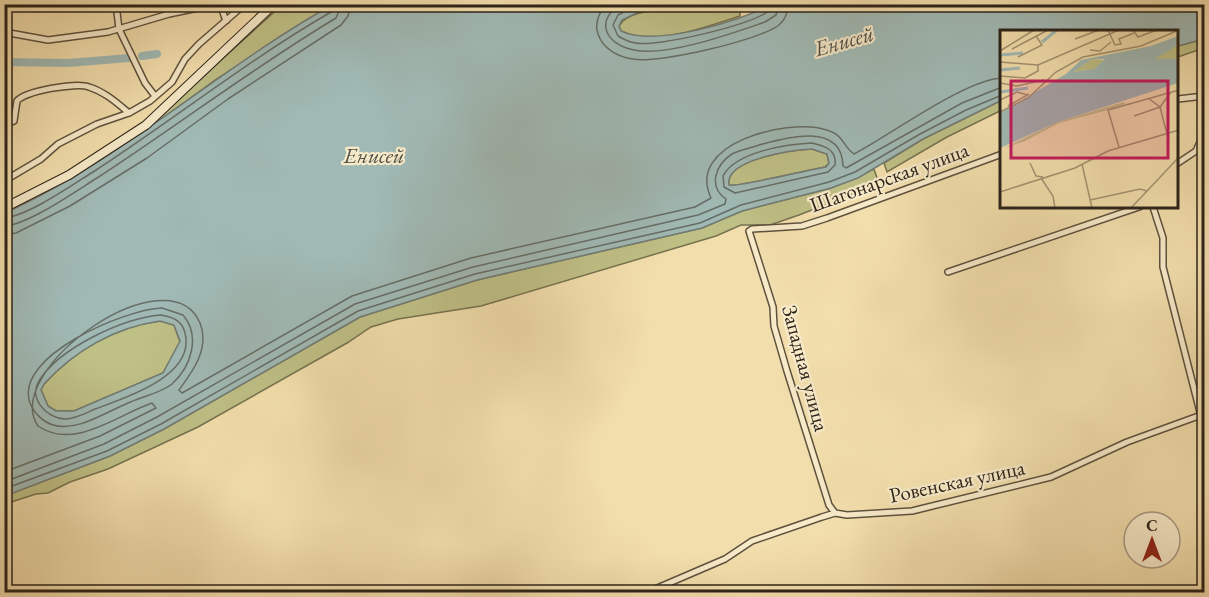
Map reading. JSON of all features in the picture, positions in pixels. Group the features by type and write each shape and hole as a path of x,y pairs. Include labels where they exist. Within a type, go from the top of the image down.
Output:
{"street":[{"path":"116,4 119,29 145,83 155,96"},
{"path":"4,33 48,40 119,29 169,14 218,4 226,21"},
{"path":"4,181 41,159 58,144 97,124 129,113 155,96 172,82 185,59 199,44 244,4"},
{"path":"4,208 69,175 129,137 173,100 274,4"},
{"path":"4,125 14,121 17,101 26,93 78,86 88,86 106,95 129,113"},
{"path":"163,90 173,100"},
{"path":"1179,99 1204,96"},
{"path":"1179,162 1196,151 1204,133"},
{"name":"Шагонарская улица","path":"750,230 802,226 1000,155"},
{"path":"948,272 1136,208"},
{"path":"1153,208 1163,238 1165,278 1203,415"},
{"name":"Западная улица","path":"750,230 749,233 773,307 774,326 787,371 829,505 836,513"},
{"name":"Ровенская улица","path":"648,592 724,560 752,541 836,513 848,515 912,511 1051,477 1127,442 1203,415"}],"green space":[{"path":"740,4 740,16 696,30 664,36 634,35 621,31 619,26 624,20 642,13 695,5"},
{"path":"282,5 332,5 215,80 134,139"},
{"path":"1204,39 1204,48 1179,57 1179,46"},
{"path":"1000,101 1000,111 947,137 887,172 884,163 923,139"},
{"path":"812,149 827,154 829,163 825,167 745,184 729,185 730,176 748,162 791,151"},
{"path":"874,169 877,178 855,193 770,225 741,225 716,236 481,306 398,319 371,327 347,343 198,427 108,469 70,482 48,493 36,494 5,504 4,496 110,456 164,429 360,317 477,280 702,228 742,211 831,188"},
{"path":"160,321 174,325 180,342 163,373 74,411 56,411 48,406 41,390 44,384 68,361 111,335"}],"water":[{"name":"Енисей","path":"1204,4 1204,39 1179,46 1179,30 1000,30 1000,101 923,139 858,178 831,188 742,211 702,228 477,280 360,317 164,429 110,456 5,496 5,213 90,167 250,56 332,5 653,5 622,20 619,26 621,31 654,36 717,25 770,5","holes":["812,149 827,154 829,163 826,167 729,185 730,176 748,162 791,151","160,321 174,325 180,341 163,373 74,411 56,411 48,406 41,390 44,384 82,351 111,335 143,324"]}],"waterway":[{"path":"142,56 157,54"},
{"path":"4,62 68,63 129,58"}]}
